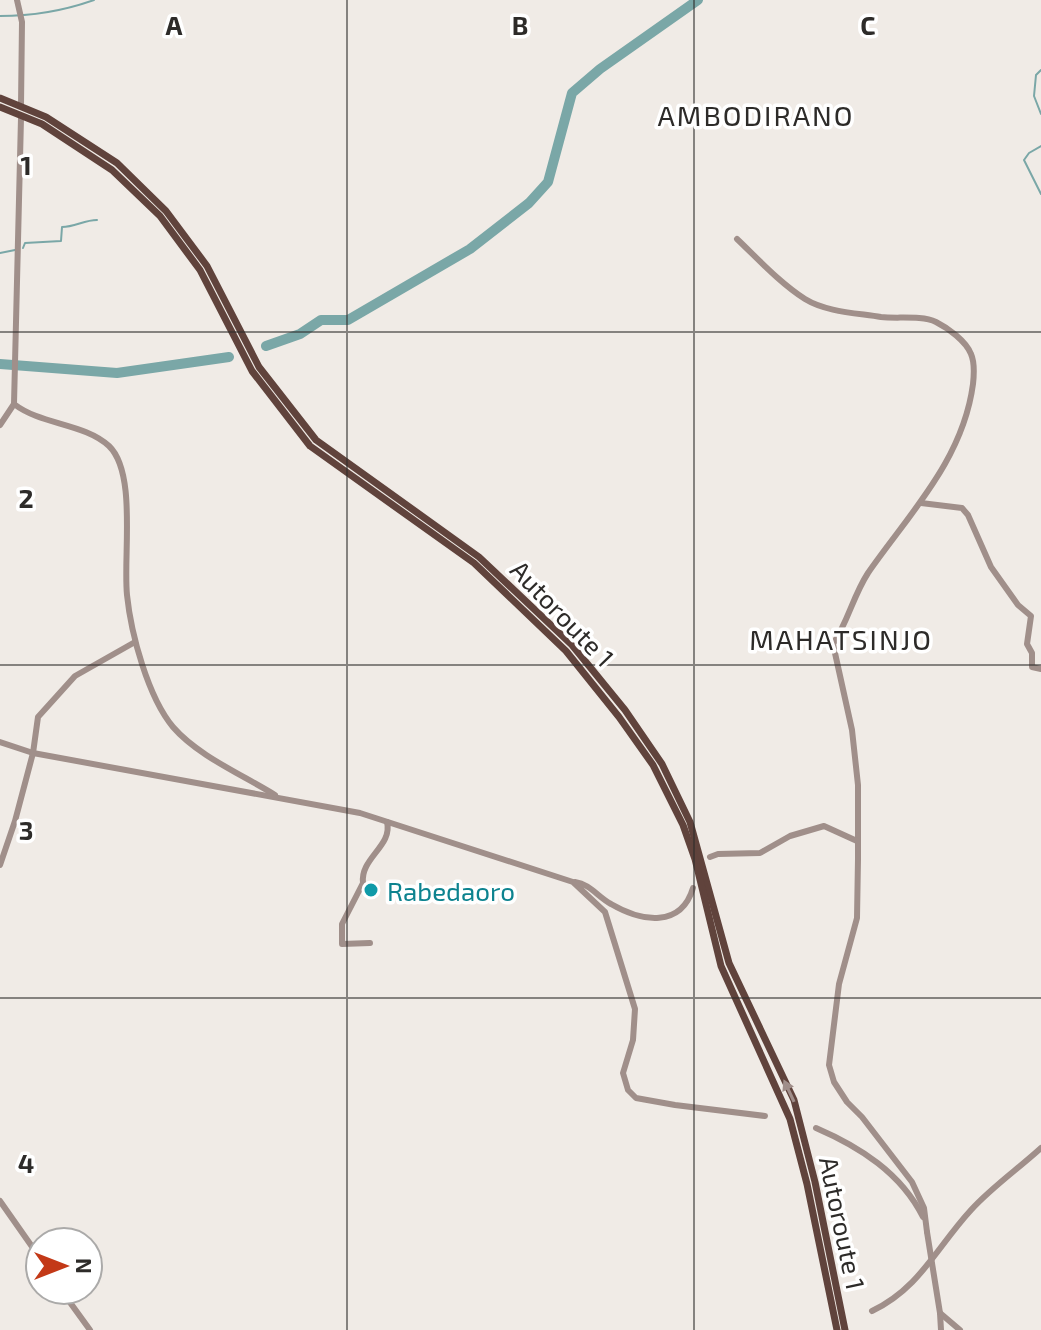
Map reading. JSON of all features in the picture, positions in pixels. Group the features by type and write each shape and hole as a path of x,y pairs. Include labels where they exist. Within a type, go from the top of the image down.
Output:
{"main road":[{"name":"Autoroute 1","path":"0,98 46,117 117,163 166,211 207,266 259,367 316,440 489,566 572,645 625,710 662,764 690,822 705,867 729,963 794,1100 815,1182 845,1330"},
{"name":"Autoroute 1","path":"0,107 42,124 112,170 160,216 200,270 252,371 310,446 474,563 566,651 653,765 683,825 695,859 721,966 790,1119 807,1184 837,1330"}],"street":[{"path":"17,0 22,22 21,105"},
{"path":"0,425 14,404 21,118"},
{"path":"737,239 806,301 834,310 886,318 930,320 955,335 972,355 974,373 971,396 948,459 921,503 866,577 833,644 852,730 858,785 857,918 839,984 829,1065 834,1082 847,1102 912,1182 924,1208 941,1330"},
{"path":"14,404 28,414 75,428 108,445 121,464 127,488 127,597 135,642 156,700 175,729 232,771 278,797"},
{"path":"921,503 962,508 968,515 991,567 1018,605 1030,613 1027,644 1032,653 1032,667 1041,669"},
{"path":"0,865 33,753 38,717 75,676 135,642"},
{"path":"0,742 33,753 360,813 584,884 610,904 628,912 663,918 678,914 689,902 693,888"},
{"path":"370,943 342,944 342,924 376,849 387,839 387,822"},
{"path":"710,857 760,853 790,836 824,826 857,841"},
{"path":"0,833 6,843"},
{"path":"573,882 605,912 635,1009 633,1040 623,1073 628,1090 636,1098 765,1116"},
{"path":"816,1128 857,1147 899,1182 922,1214 927,1232"},
{"path":"872,1311 902,1293 922,1274 974,1206 1041,1148"},
{"path":"0,1201 24,1235"},
{"path":"73,1306 90,1330"},
{"path":"940,1313 960,1330"}],"waterway":[{"path":"0,16 48,12 94,0"},
{"path":"266,346 300,334 321,320 348,320 470,249 529,203 548,182 572,93 600,69 698,0"},
{"path":"1041,70 1036,75 1034,96 1041,114"},
{"path":"1041,146 1024,160 1041,194"},
{"path":"23,248 25,243 61,241 62,227 97,220"},
{"path":"0,253 15,250"},
{"path":"0,364 117,373 229,357"}],"place":[{"name":"Rabedaoro","path":"371,890"}],"district":[{"name":"AMBODIRANO","path":"756,115"},
{"name":"MAHATSINJO","path":"841,639"}]}
